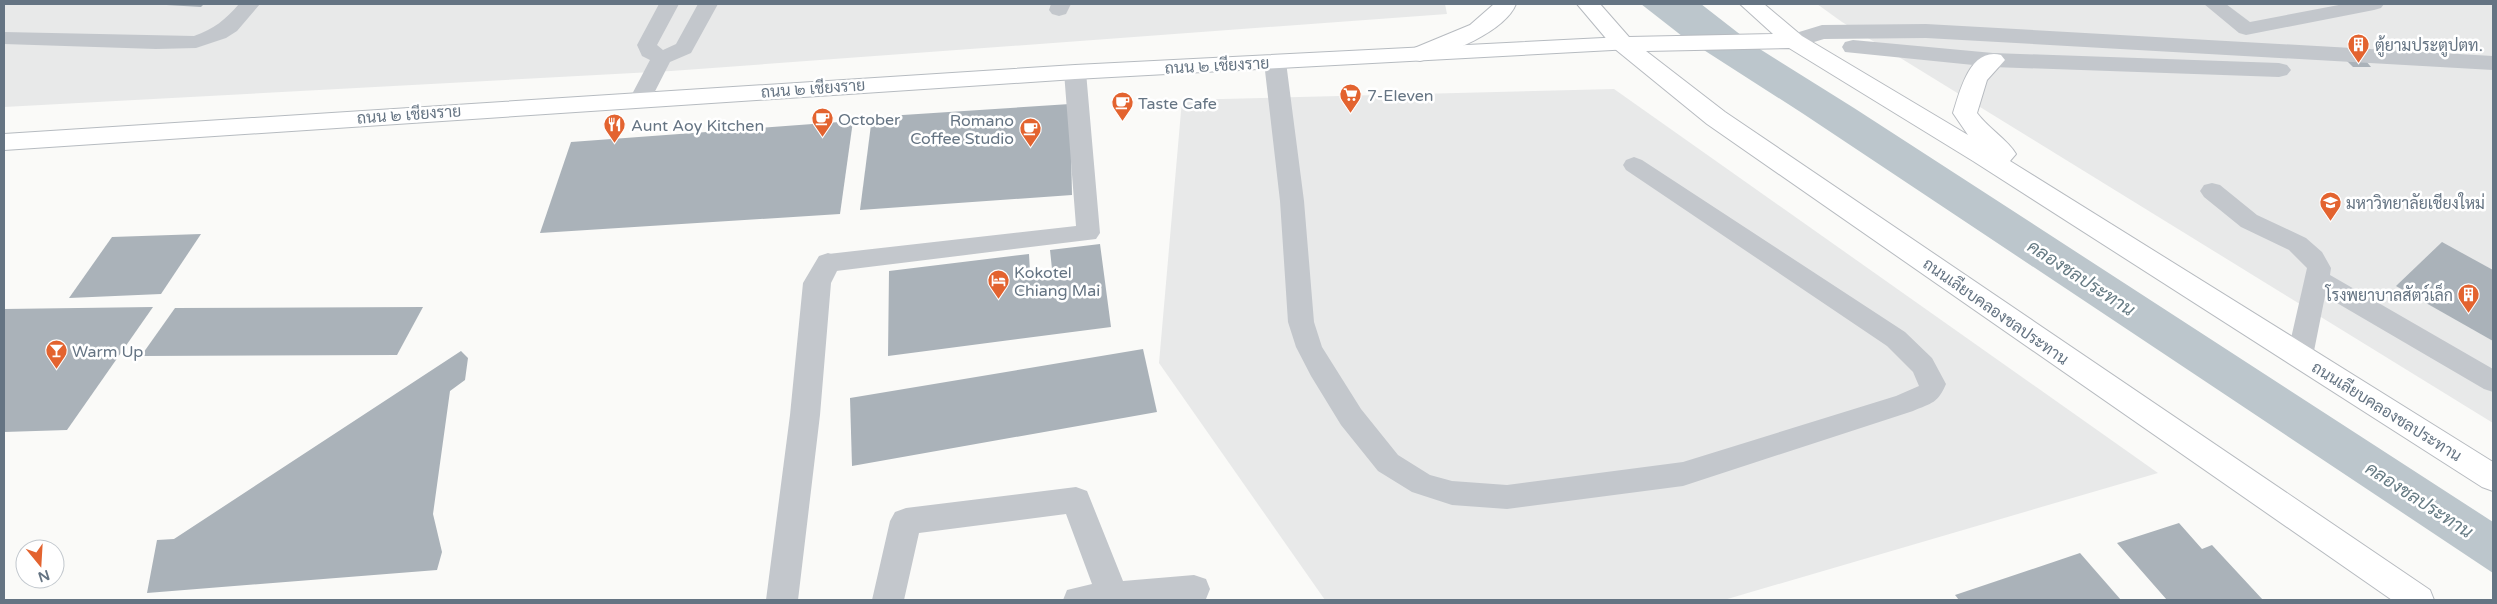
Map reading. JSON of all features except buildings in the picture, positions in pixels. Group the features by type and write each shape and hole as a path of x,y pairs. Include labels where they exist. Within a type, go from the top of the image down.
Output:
{"main road":[{"path":"1420,54 1478,30 1503,8 1504,4"},
{"name":"ถนนเลียบคลองชลประทาน","path":"1588,4 1623,44 1716,118 2418,600"},
{"name":"ถนนเลียบคลองชลประทาน","path":"1751,4 1786,42 2066,208 2493,478"},
{"name":"ถนน ๒ เชียงราย","path":"4,142 642,98 1075,72 1623,44 1786,42"},
{"path":"1993,60 1976,78 1965,113 1978,132 2066,208"}],"street":[{"path":"1786,42 1822,32 1926,31 2493,64"},
{"path":"1786,42 1993,60 2493,77"},
{"path":"782,600 806,414 817,284 828,263"},
{"path":"888,600 906,521 1076,500 1113,597"},
{"path":"1079,600 1194,589"}],"lane":[{"path":"4,38 156,43 196,42 219,34 230,27 250,4"},
{"path":"662,58 649,51 647,46 669,4"},
{"path":"642,98 662,58 684,48 708,4"},
{"path":"2214,4 2246,29 2374,4"},
{"path":"1275,62 1292,201 1301,322 1309,346 1320,369 1351,417 1388,463 1422,484 1452,493 1507,496 1683,474 1904,404 1929,393 1933,384 1930,374 1917,358 1896,339 1634,165"},
{"path":"828,263 1088,233 1075,72"},
{"path":"2212,191 2249,221 2296,243 2314,256 2319,268 2300,356"},
{"path":"2317,278 2493,382"}],"shaded area":[{"path":"4,4 1445,4 1447,14 671,71 4,107"},
{"name":"มหาวิทยาลัยเชียงใหม่","path":"1817,4 2493,4 2493,423 1842,22"},
{"path":"1614,89 2158,473 1724,600 1325,600 1159,363 1182,100"}],"water":[{"name":"คลองชลประทาน","path":"1641,4 1701,4 1755,46 1854,108 2493,522 2493,573 1802,113 1682,36"}],"place":[{"name":"ตู้ยามประตูปตท.","path":"2359,64"},
{"name":"7-Eleven","path":"1351,114"},
{"name":"Taste Cafe","path":"1122,122"},
{"name":"October","path":"822,138"},
{"name":"Aunt Aoy Kitchen","path":"615,144"},
{"name":"Romano Coffee Studio","path":"1030,148"},
{"name":"มหาวิทยาลัยเชียงใหม่","path":"2330,222"},
{"name":"Kokotel Chiang Mai","path":"998,300"},
{"name":"โรงพยาบาลสัตว์เล็ก","path":"2469,314"},
{"name":"Warm Up","path":"56,370"}]}
